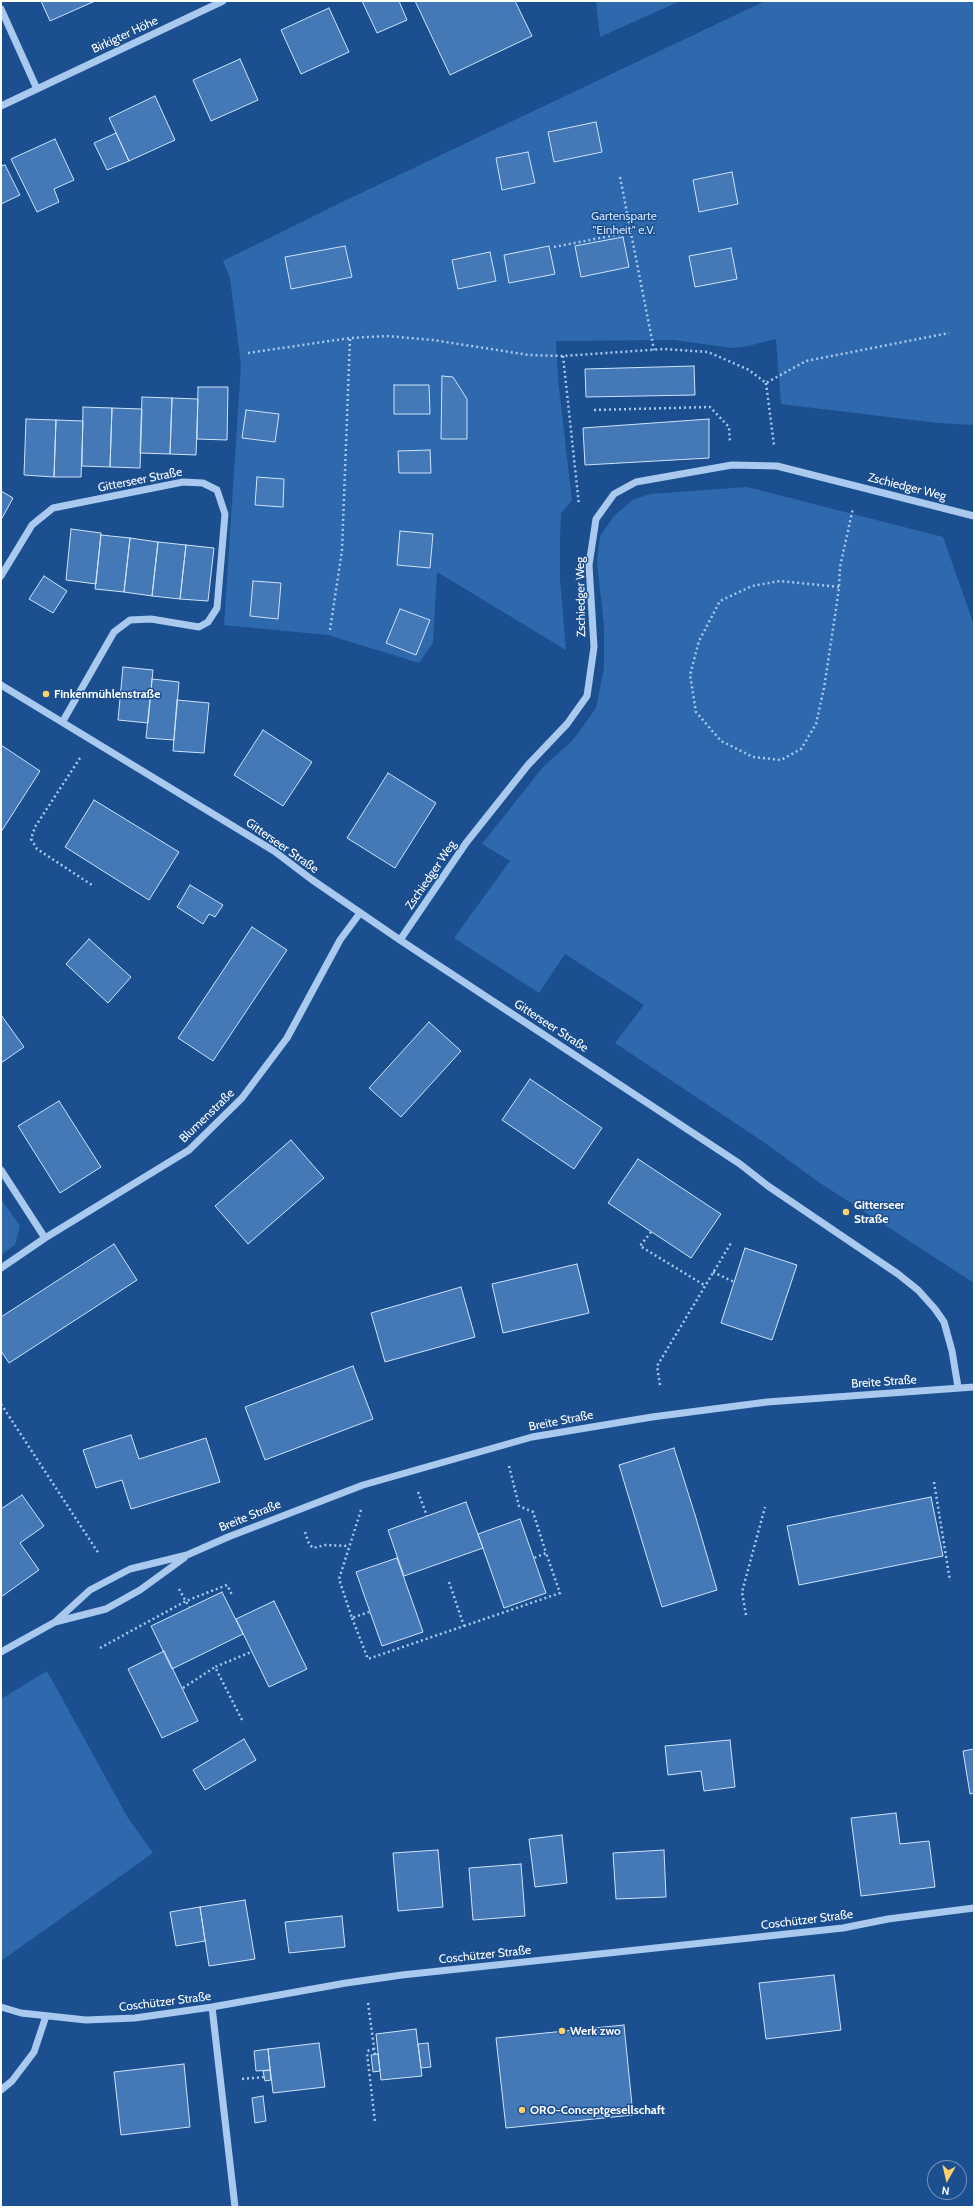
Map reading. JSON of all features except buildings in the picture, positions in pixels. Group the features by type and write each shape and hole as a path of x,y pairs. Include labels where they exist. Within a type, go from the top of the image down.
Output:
{"street":[{"name":"Birkigter Höhe","path":"1,106 223,1"},
{"path":"1,9 37,89"},
{"name":"Zschiedger Weg","path":"400,940 466,843 528,765 567,724 587,696 594,647 589,564 596,519 614,494 636,482 732,466 777,466 974,516"},
{"name":"Gitterseer Straße","path":"1,576 32,525 53,508 183,482 203,483 217,490 225,514 217,608 208,622 199,627 152,619 130,620 114,632 63,721"},
{"name":"Gitterseer Straße","path":"1,685 63,721 274,850 360,913 740,1164 768,1186 908,1282 935,1309 944,1322 952,1351 958,1387"},
{"name":"Blumenstraße","path":"1,1268 45,1238 189,1150 242,1098 287,1038 340,940 360,913"},
{"path":"1,1170 45,1238"},
{"path":"958,1387 974,1387"},
{"name":"Breite Straße","path":"1,1652 55,1622 90,1590 130,1569 187,1555 228,1536 362,1485 532,1437 645,1418 767,1402 958,1387"},
{"name":"Breite Straße","path":"55,1622 106,1608 140,1590 187,1555"},
{"name":"Coschützer Straße","path":"1,2007 21,2013 86,2020 136,2018 212,2008 346,1983 394,1976 843,1928 888,1919 974,1908"},
{"path":"212,2008 235,2207"},
{"path":"1,2090 12,2081 34,2052 46,2016"}],"path":[{"path":"620,177 654,350"},
{"path":"554,247 631,232"},
{"path":"766,383 806,361 949,333"},
{"path":"248,353 350,338 387,336 433,340 529,355 563,356 654,350 708,352 749,370 766,383 777,466"},
{"path":"330,630 342,550 350,338"},
{"path":"563,356 580,511 596,519"},
{"path":"594,410 710,407 729,427 732,466"},
{"path":"838,587 780,581 752,586 720,601 700,641 690,675 696,712 721,741 753,757 781,760 801,748 816,724 824,688 838,587 840,567 857,486"},
{"path":"81,756 35,827 31,838 37,849 92,885"},
{"path":"651,1232 640,1246 704,1286"},
{"path":"660,1385 657,1366 731,1243"},
{"path":"714,1272 734,1282"},
{"path":"1,1404 99,1554"},
{"path":"361,1508 339,1579 368,1659 560,1593 532,1512 519,1506 510,1466"},
{"path":"934,1482 950,1581"},
{"path":"418,1491 427,1516"},
{"path":"746,1615 742,1592 765,1507"},
{"path":"305,1532 309,1544 313,1548 325,1545 349,1546"},
{"path":"534,1558 546,1553"},
{"path":"449,1582 464,1626"},
{"path":"100,1648 186,1601 227,1585 232,1595"},
{"path":"178,1586 189,1607"},
{"path":"352,1618 369,1612"},
{"path":"183,1688 216,1667 252,1652"},
{"path":"216,1667 242,1720"},
{"path":"368,2003 375,2055"},
{"path":"374,2049 369,2050 367,2053 375,2122"}],"green space":[{"path":"596,1 680,1 600,37"},
{"name":"Gartensparte \"Einheit\" e.V.","path":"765,1 974,1 974,425 938,423 781,404 776,339 748,346 732,348 674,340 556,341 558,379 572,501 561,513 560,578 566,650 437,572 433,643 419,663 328,635 224,625 241,365 230,278 223,261 340,203"},
{"path":"747,487 943,537 974,625 974,1283 817,1181 765,1143 615,1043 644,1005 565,954 539,993 454,938 510,861 482,844 543,767 573,740 596,708 604,668 604,625 597,562 600,536 614,516 633,500 650,494"},
{"path":"1,1199 20,1226 15,1245 1,1255"},
{"path":"47,1671 128,1818 153,1853 1,1961 1,1699"}],"place":[{"name":"Finkenmühlenstraße","path":"46,694"},
{"name":"Gitterseer Straße","path":"846,1212"},
{"name":"Werk zwo","path":"562,2031"},
{"name":"ORO-Conceptgesellschaft","path":"522,2110"}]}
